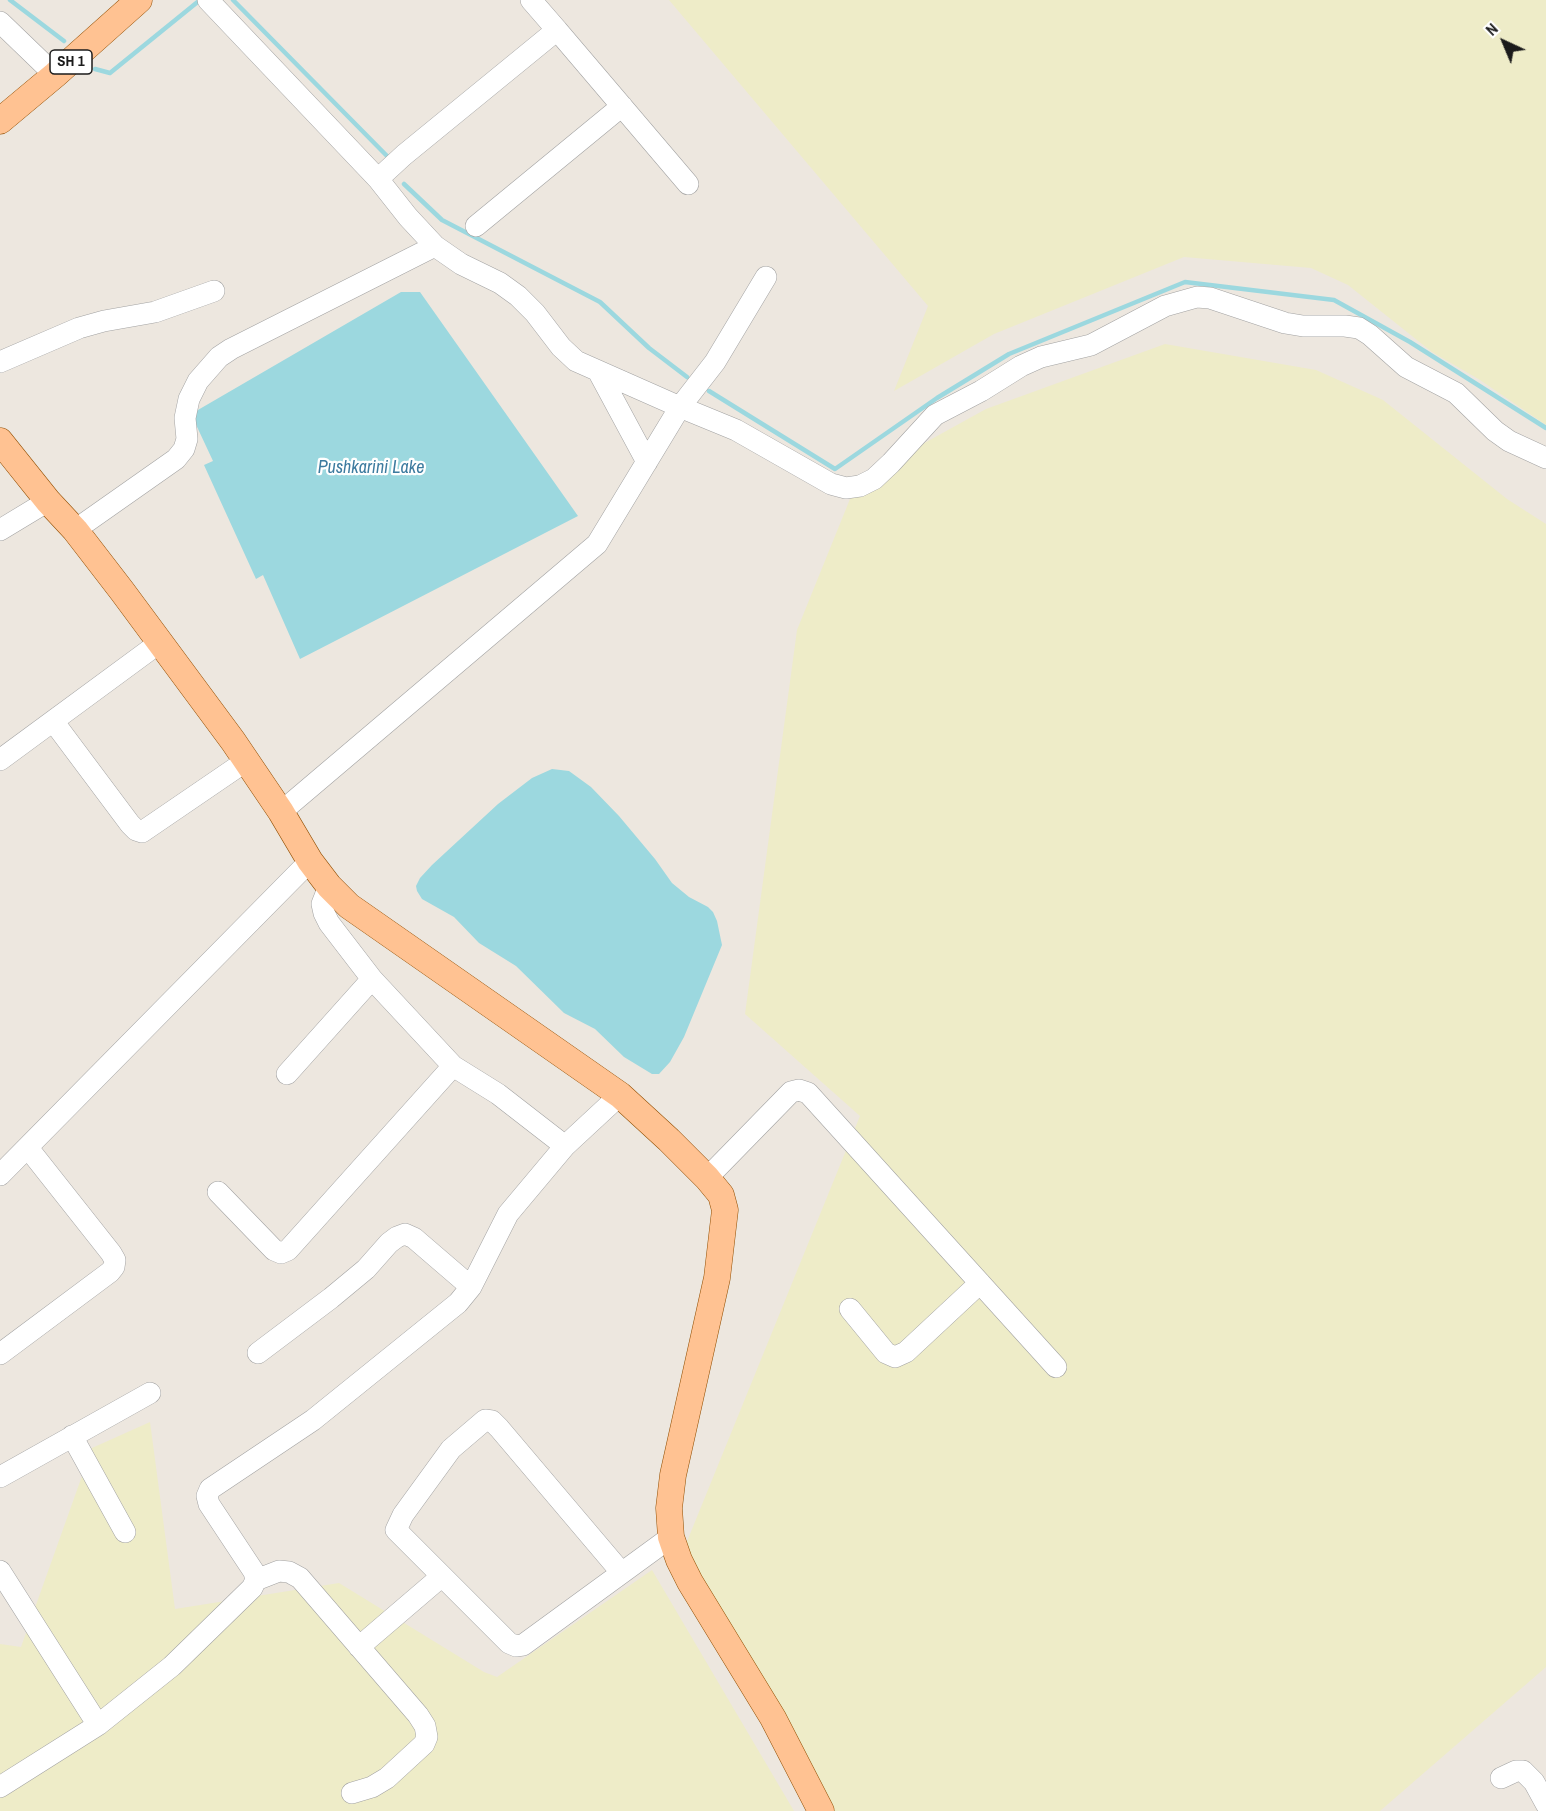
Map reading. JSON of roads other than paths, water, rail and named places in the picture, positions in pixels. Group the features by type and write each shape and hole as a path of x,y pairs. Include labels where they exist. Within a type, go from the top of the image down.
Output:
{"main road":[{"name":"SH 1","path":"0,121 139,0"},
{"path":"0,441 48,501 75,530 159,643 246,761 281,812 310,861 329,886 350,906 620,1095 707,1178 721,1195 725,1210 717,1278 673,1475 669,1508 671,1537 690,1582 773,1718 821,1811"}],"street":[{"path":"531,0 688,184"},
{"path":"208,1 378,179 435,246 461,264 500,283 518,296 535,313 561,347 576,361 736,430 831,484 846,488 860,486 874,479 935,415 981,391 1021,366 1041,357 1091,345 1165,306 1197,297 1210,298 1285,323 1359,328 1406,367 1456,393 1495,431 1509,441 1546,458"},
{"path":"0,22 55,75"},
{"path":"378,179 404,154 557,30"},
{"path":"476,226 622,106"},
{"path":"75,530 176,459 184,449 187,439 185,418 189,399 198,381 219,357 435,246"},
{"path":"281,812 597,544 680,407 715,362 766,277"},
{"path":"0,362 79,328 155,312 214,291"},
{"path":"598,371 647,462"},
{"path":"0,530 48,501"},
{"path":"0,760 159,643"},
{"path":"53,721 130,824 142,832 246,761"},
{"path":"0,1175 310,861"},
{"path":"329,886 322,904 324,913 329,923 372,979 453,1066 498,1094 566,1146"},
{"path":"287,1074 372,979"},
{"path":"218,1192 274,1250 281,1253 288,1251 453,1066"},
{"path":"707,1178 791,1092 799,1090 808,1093 1056,1367"},
{"path":"0,1787 98,1725 171,1666 252,1588 256,1580 254,1572 209,1504 207,1496 210,1489 313,1420 458,1303 471,1287 508,1214 566,1146 620,1095"},
{"path":"0,1354 111,1272 114,1267 111,1253 28,1148"},
{"path":"258,1353 331,1298 366,1269 397,1237 405,1234 414,1238 471,1287"},
{"path":"850,1309 886,1353 895,1357 906,1352 980,1283"},
{"path":"0,1477 150,1393"},
{"path":"621,1572 492,1421 485,1420 451,1449 403,1515 396,1530 509,1643 516,1646 523,1645 671,1537"},
{"path":"72,1436 125,1532"},
{"path":"0,1571 98,1725"},
{"path":"256,1580 279,1571 289,1572 300,1578 425,1726 427,1737 424,1744 387,1778 372,1787 352,1793"},
{"path":"359,1647 442,1576"},
{"path":"1501,1778 1516,1771 1523,1771 1534,1782 1546,1804"}],"water":[{"name":"Pushkarini Lake","path":"401,292 420,292 578,516 300,659 263,575 256,579 204,465 213,461 191,414"},
{"path":"552,769 569,771 591,787 619,816 672,883 689,897 708,907 717,921 722,945 684,1037 670,1062 659,1074 652,1074 624,1057 595,1029 564,1013 516,966 479,943 454,917 422,899 417,891 416,886 420,878 432,865 498,804 532,778"}],"waterway":[{"path":"10,0 64,41"},
{"path":"95,69 110,73 200,0"},
{"path":"233,0 388,157"},
{"path":"404,184 442,220 600,302 649,348 687,377"},
{"path":"709,391 835,469 937,398 1009,354 1185,282 1334,300 1410,342 1546,428"}]}
